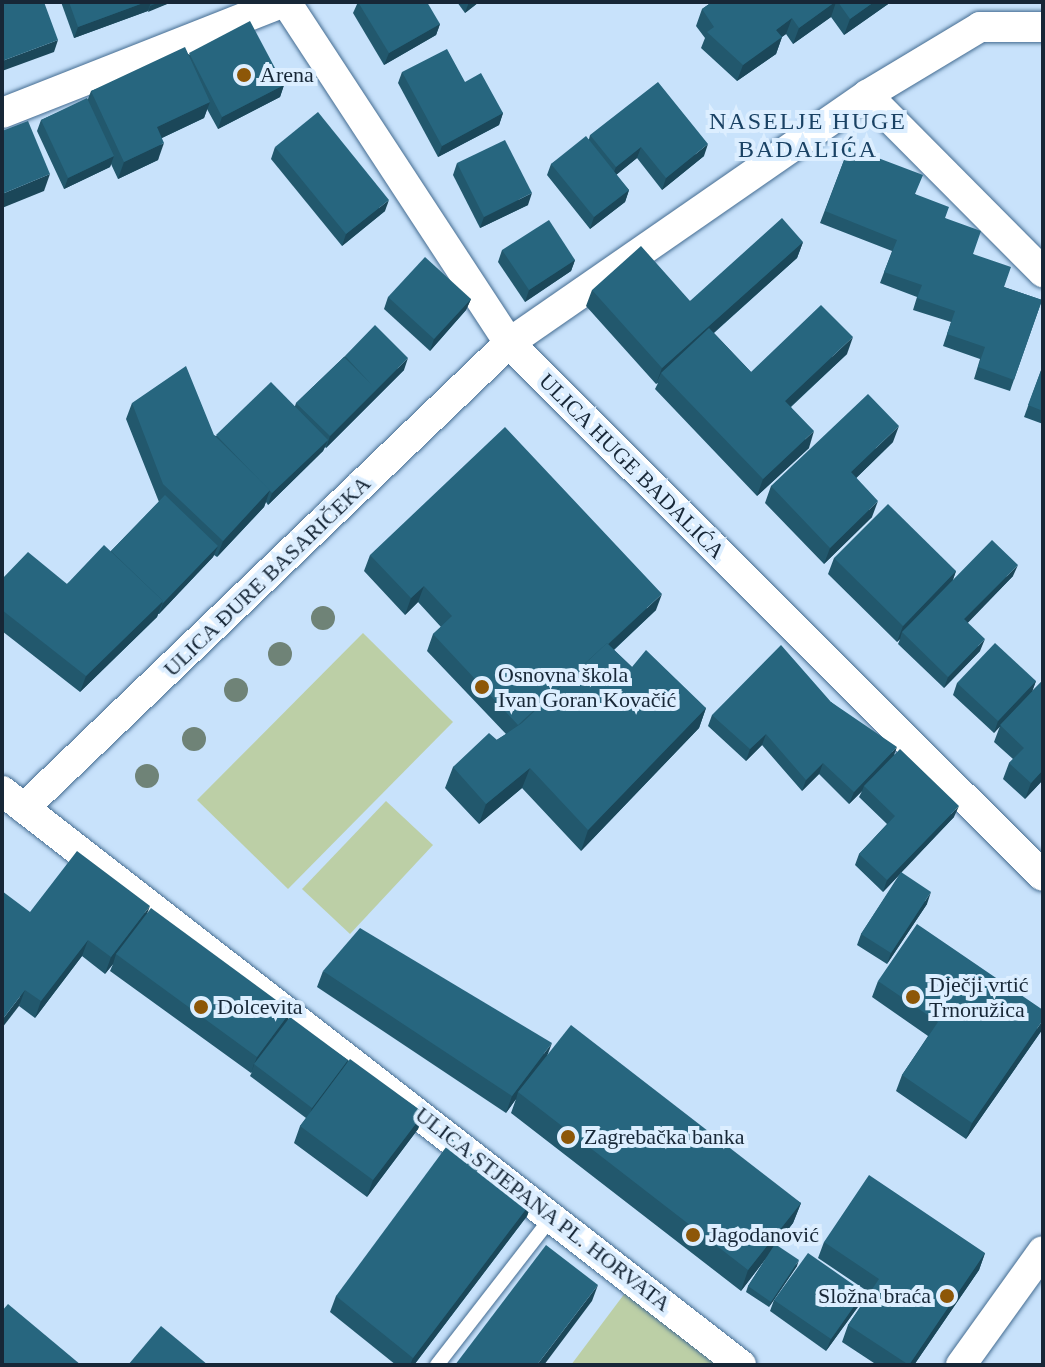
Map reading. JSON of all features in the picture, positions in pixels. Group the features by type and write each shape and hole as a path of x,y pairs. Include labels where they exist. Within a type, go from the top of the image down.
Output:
{"street":[{"path":"2,113 285,2"},
{"name":"ULICA HUGE BADALIĆA","path":"285,2 509,343 1043,876"},
{"name":"ULICA ĐURE BASARIČEKA","path":"13,799 509,343 867,95 980,27 1043,27"},
{"path":"867,95 1043,272"},
{"name":"ULICA STJEPANA PL. HORVATA","path":"13,799 741,1365"},
{"path":"961,1365 1043,1251"}],"lane":[{"path":"437,1365 553,1216"}],"green space":[{"path":"363,633 453,722 288,889 197,800"},
{"path":"386,801 433,845 350,934 302,889"},
{"path":"625,1293 717,1365 571,1365"}],"building":[{"path":"3,2 44,2 58,40 2,61"},
{"path":"69,2 146,2 78,27"},
{"path":"358,2 427,2 440,24 389,53"},
{"path":"712,2 835,2 799,28 792,18 776,30 782,37 743,65 707,32 714,27 702,9"},
{"path":"838,2 874,2 850,19"},
{"path":"250,21 284,85 222,117 189,53"},
{"path":"185,47 210,102 157,127 164,143 124,162 91,91"},
{"path":"447,49 465,82 481,73 503,113 442,146 402,72"},
{"path":"658,82 708,144 666,178 641,147 616,167 590,135"},
{"path":"87,98 114,156 68,178 41,120"},
{"path":"318,112 389,200 346,234 275,147"},
{"path":"28,121 50,174 2,194 2,131"},
{"path":"586,136 629,190 594,217 551,164"},
{"path":"505,140 532,193 484,217 457,163"},
{"path":"849,147 923,175 915,194 949,207 945,218 981,231 973,254 1011,267 1004,287 1042,300 1014,380 978,367 985,347 947,334 955,311 917,298 922,285 884,272 897,240 825,211"},
{"path":"782,218 803,242 662,368 592,290 641,246 690,301"},
{"path":"549,220 575,260 529,290 502,250"},
{"path":"425,257 471,299 434,339 388,297"},
{"path":"821,305 853,337 785,401 814,431 763,479 661,373 709,328 751,372"},
{"path":"375,325 408,358 330,436 296,403 344,357 372,385 345,356"},
{"path":"1043,365 1043,411 1028,405"},
{"path":"186,366 214,435 270,490 223,541 163,484 132,403"},
{"path":"271,382 328,440 272,493 216,435"},
{"path":"868,394 899,426 851,472 878,501 830,548 771,486"},
{"path":"505,427 662,594 518,725 433,634 452,616 424,586 411,598 370,555"},
{"path":"165,495 218,546 163,603 111,551"},
{"path":"888,504 956,571 903,626 834,558"},
{"path":"992,540 1018,565 964,619 985,639 948,677 902,632"},
{"path":"104,545 163,601 86,676 2,610 2,579 28,552 67,584"},
{"path":"607,643 632,667 646,650 706,708 588,830 530,768 486,804 453,767 489,733 497,740 522,723"},
{"path":"995,643 1036,681 998,721 957,683"},
{"path":"781,645 831,702 897,747 854,792 823,763 806,780 766,734 750,749 712,715"},
{"path":"1043,680 1043,770 1031,783 1009,763 1024,748 1000,725"},
{"path":"900,749 959,806 887,880 859,854 895,816 864,786"},
{"path":"77,851 150,906 111,957 88,940 41,1001 25,990 2,1020 2,891 30,912"},
{"path":"901,872 931,892 891,953 861,934"},
{"path":"151,908 291,1011 257,1057 116,954"},
{"path":"917,924 1043,1010 1043,1020 972,1123 902,1075 938,1022 878,981"},
{"path":"360,928 552,1043 512,1096 323,971"},
{"path":"290,1017 348,1060 312,1108 254,1064"},
{"path":"571,1025 801,1203 748,1270 518,1092"},
{"path":"350,1059 424,1113 373,1180 300,1126"},
{"path":"452,1139 533,1200 413,1358 336,1296"},
{"path":"869,1175 985,1253 909,1365 848,1325 879,1279 824,1242"},
{"path":"775,1244 799,1260 771,1302 748,1286"},
{"path":"546,1245 598,1285 537,1365 455,1365"},
{"path":"808,1253 864,1292 831,1339 774,1300"},
{"path":"8,1304 81,1365 2,1365 2,1311"},
{"path":"161,1326 208,1365 128,1365"}],"place":[{"name":"Arena","path":"244,75"},
{"name":"Osnovna škola Ivan Goran Kovačić","path":"482,687"},
{"name":"Dječji vrtić Trnoružica","path":"913,997"},
{"name":"Dolcevita","path":"201,1007"},
{"name":"Zagrebačka banka","path":"568,1137"},
{"name":"Jagodanović","path":"693,1235"},
{"name":"Složna braća","path":"947,1296"}],"district":[{"name":"NASELJE HUGE BADALIĆA","path":"808,136"}]}
